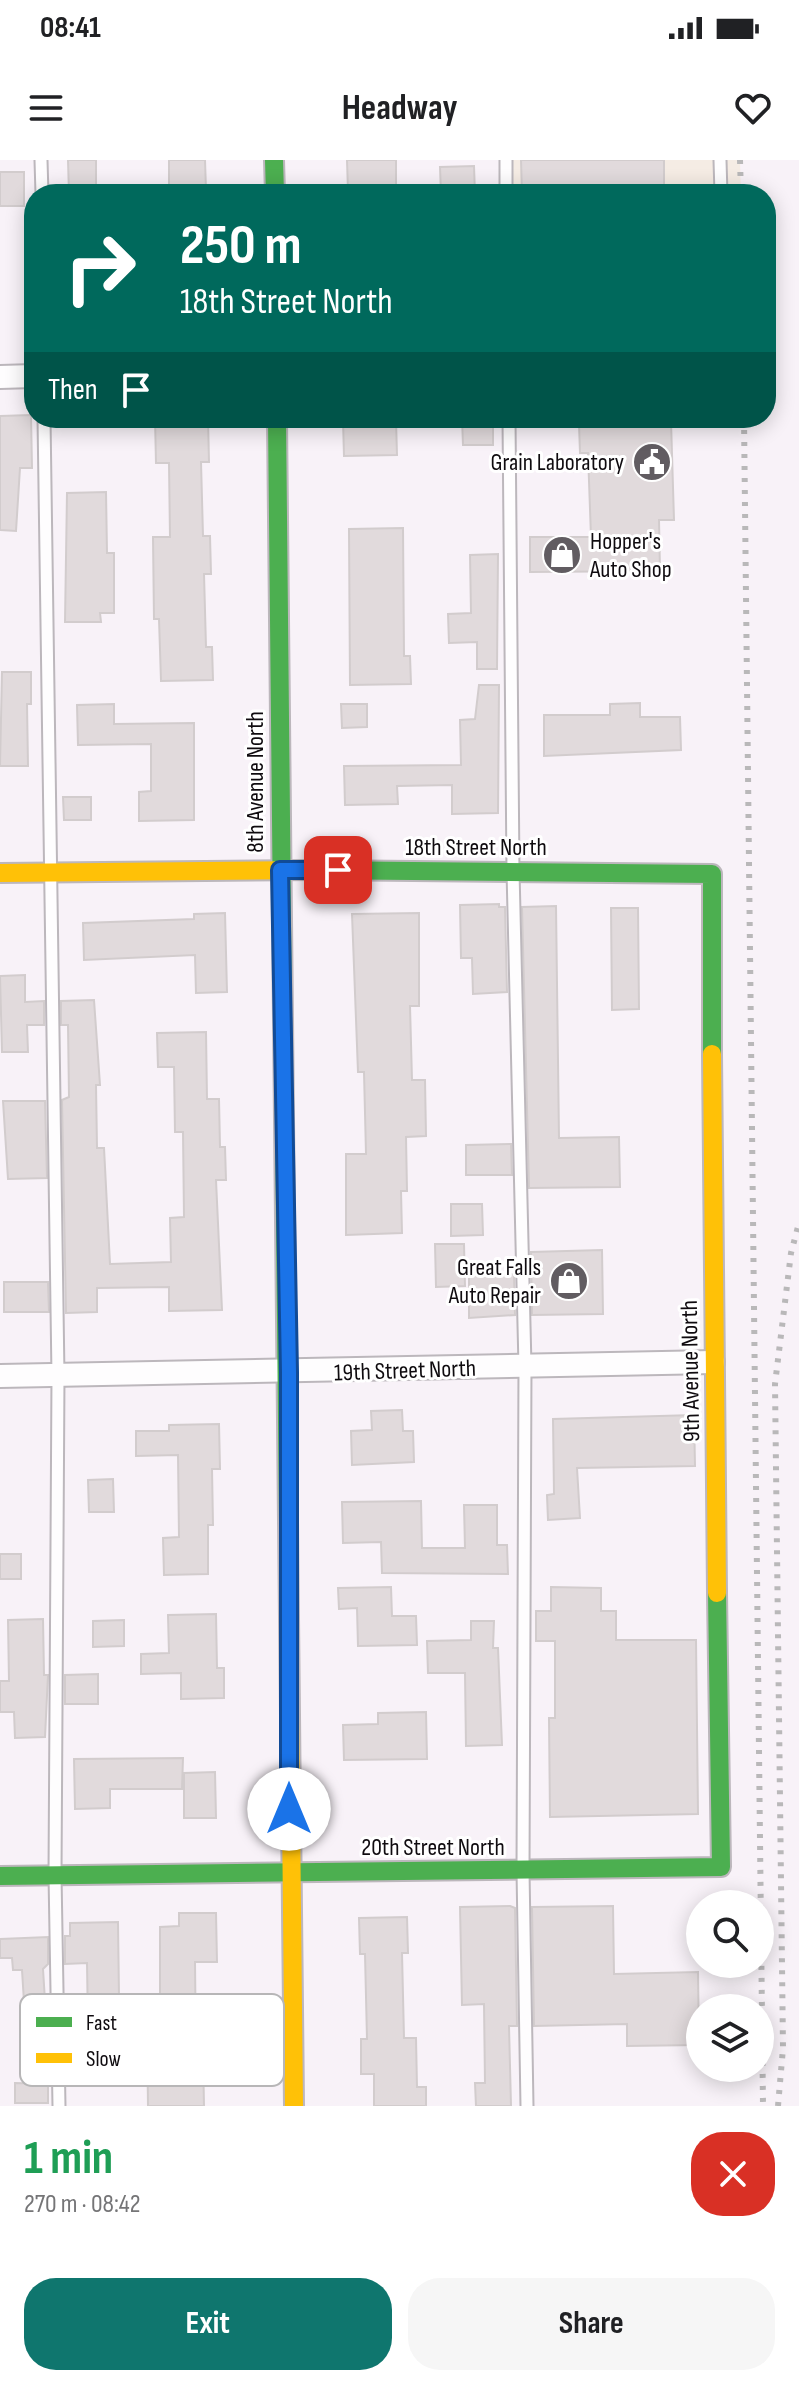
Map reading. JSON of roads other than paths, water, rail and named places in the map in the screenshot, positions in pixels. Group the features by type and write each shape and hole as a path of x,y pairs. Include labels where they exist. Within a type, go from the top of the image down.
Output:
{"street":[{"path":"274,160 275,184"},
{"path":"0,377 24,376"},
{"name":"8th Avenue North","path":"277,428 280,870 289,1373 289,1871 294,2106"},
{"name":"18th Street North","path":"0,873 280,870 712,874"},
{"name":"9th Avenue North","path":"712,874 713,1362 721,1867"},
{"name":"19th Street North","path":"0,1376 289,1373 713,1362"},
{"name":"20th Street North","path":"0,1876 721,1867"}],"lane":[{"path":"41,160 42,184"},
{"path":"506,160 506,184"},
{"path":"720,160 721,184"},
{"path":"44,428 58,1376 57,1994"},
{"path":"509,428 513,871 525,1366 523,1871 527,2106"},
{"path":"59,2086 59,2106"}],"railway":[{"path":"740,160 741,184"},
{"path":"744,428 763,2106"},
{"path":"778,2106 783,2048 775,1384 791,1253 799,1223"}],"place":[{"name":"Grain Laboratory","path":"652,462"},
{"name":"Hopper's Auto Shop","path":"562,555"},
{"name":"Great Falls Auto Repair","path":"569,1281"}]}
